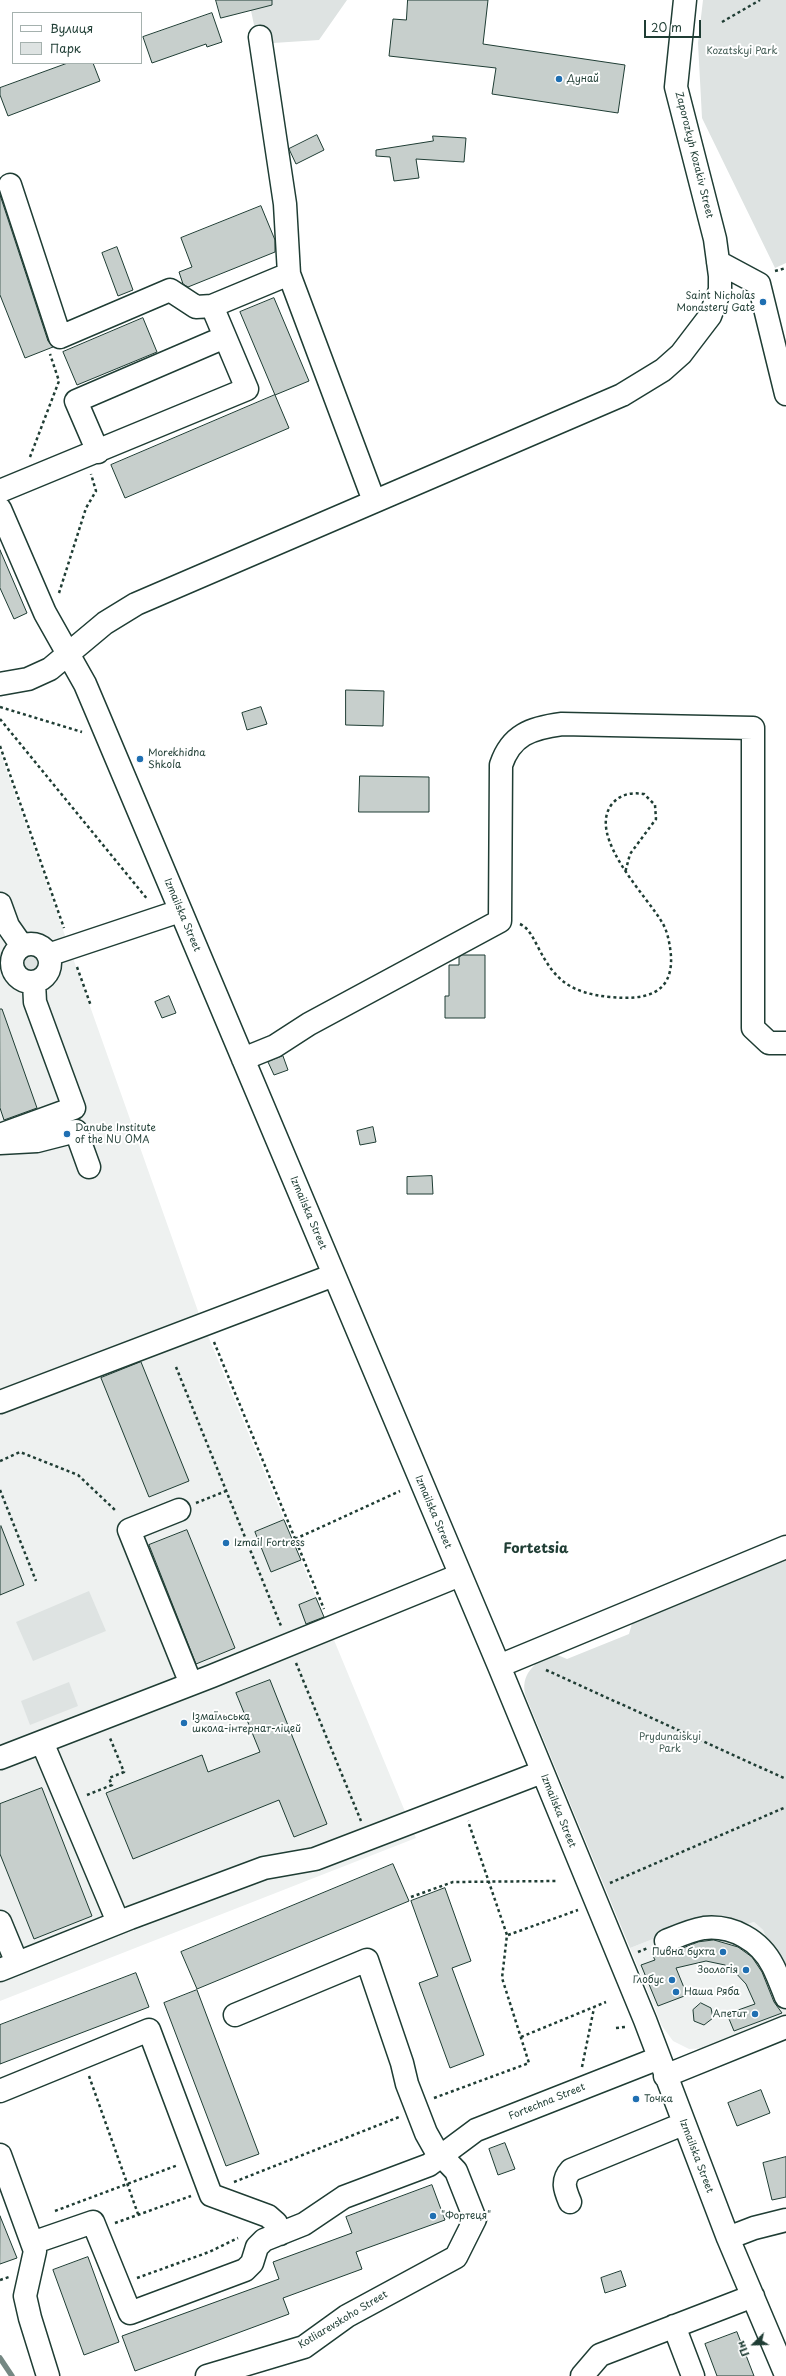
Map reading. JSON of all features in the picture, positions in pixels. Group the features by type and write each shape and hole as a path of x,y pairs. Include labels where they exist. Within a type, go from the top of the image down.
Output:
{"street":[{"name":"Zaporozkyh Kozakiv Street","path":"0,684 39,675 50,670 105,623 136,604 622,394 663,370 692,342 710,316 720,290 718,262 676,87 685,0"},
{"path":"260,37 285,204 289,274 374,501"},
{"path":"10,185 60,337 170,290 196,307 212,306 289,274"},
{"path":"718,262 759,284 786,394"},
{"path":"0,491 247,389 212,306"},
{"path":"91,454 76,401 225,336"},
{"name":"Izmailska Street","path":"0,509 45,614 85,684 334,1275 542,1772 662,2067 728,2238 786,2375"},
{"path":"243,1059 275,1046 309,1024 500,921 500,780 506,750 518,737 551,725 562,724 753,728 753,1028 770,1043 786,1043"},
{"path":"0,904 8,926 22,946"},
{"path":"48,955 180,911"},
{"path":"28,944 40,946 48,955 50,967 48,973 39,981 34,982 22,980 13,972 12,960 14,954 22,946 28,944"},
{"path":"0,1135 74,1108 36,1002 34,982"},
{"path":"0,1143 32,1142 76,1131 89,1167"},
{"path":"0,1402 334,1275"},
{"path":"179,1510 129,1530 191,1684"},
{"path":"498,1666 786,1548"},
{"path":"0,1758 191,1684 460,1575"},
{"path":"42,1742 118,1922"},
{"path":"0,1922 9,1967 118,1922 264,1868 315,1858 542,1772"},
{"path":"666,1941 703,1928 721,1928 749,1938 766,1955 786,1997"},
{"path":"235,2015 367,1960 402,2063 407,2084 430,2141 442,2156"},
{"name":"Fortechna Street","path":"32,2243 93,2222 130,2313 245,2270 252,2264 260,2243 313,2219 344,2197 421,2169 442,2156 476,2130 786,2027"},
{"path":"0,2091 149,2030 212,2195 268,2216 276,2223 280,2234"},
{"path":"570,2202 564,2183 566,2176 571,2170 683,2124"},
{"path":"0,2155 35,2251 25,2296 30,2318 48,2376"},
{"name":"Kotliarevskoho Street","path":"207,2376 304,2347 347,2316 456,2257 476,2219 461,2180 442,2156"},
{"path":"728,2238 754,2228 786,2220"},
{"path":"582,2376 600,2355 753,2296"},
{"path":"674,2326 693,2376"}],"path":[{"path":"722,22 760,0"},
{"path":"21,482 59,381 49,355 65,348 60,337"},
{"path":"59,594 86,508 96,491 91,454"},
{"path":"0,707 82,732"},
{"path":"0,719 154,906"},
{"path":"0,746 65,932"},
{"path":"500,921 512,920 522,924 529,932 550,970 572,988 605,996 645,996 655,992 663,985 669,976 672,966 671,952 664,925 626,873 612,846 607,818 610,808 616,799 626,794 644,794 655,805 656,819 630,854 626,873"},
{"path":"77,966 91,1006"},
{"path":"206,1323 331,1627"},
{"path":"176,1366 284,1632"},
{"path":"0,1461 20,1452 78,1475 115,1510"},
{"path":"0,1490 36,1581"},
{"path":"179,1510 226,1491"},
{"path":"295,1539 400,1491"},
{"path":"293,1655 368,1838"},
{"path":"546,1670 786,1779"},
{"path":"88,1794 112,1785 109,1778 124,1772 110,1737"},
{"path":"428,2100 530,2063 502,1978 508,1935 461,1802"},
{"path":"610,1883 786,1807"},
{"path":"411,1897 453,1882 558,1881"},
{"path":"508,1935 582,1908"},
{"path":"521,2037 606,2002"},
{"path":"581,2068 594,2007"},
{"path":"616,2028 630,2026"},
{"path":"86,2070 138,2214"},
{"path":"226,2184 405,2115"},
{"path":"50,2213 180,2164"},
{"path":"114,2223 191,2196"},
{"path":"136,2278 209,2252 242,2236"}],"shaded area":[{"name":"Ізмаїльська школа-інтернат-ліцей","path":"0,752 199,1314 416,1838 0,2001"},
{"path":"754,1922 763,1930 786,1986 786,2016 708,2048 689,2049 673,2041 662,2026 630,1948 689,1925 741,1926"}],"green space":[{"path":"259,0 347,0 319,40 258,44 250,6"},
{"name":"Kozatskyi Park","path":"703,0 786,0 786,263 775,268 702,118 698,43"},
{"path":"31,950 40,954 44,963 40,972 31,976 22,972 18,963 22,954"},
{"name":"Prydunaiskyi Park","path":"786,1558 786,1986 763,1930 754,1922 741,1926 689,1925 630,1948 524,1689 530,1670 540,1661 553,1653 567,1659 629,1634 633,1620"},
{"path":"89,1591 106,1631 33,1661 16,1622"},
{"path":"69,1682 78,1706 30,1725 21,1701"}],"building":[{"path":"216,0 272,0 272,5 221,18"},
{"path":"408,0 488,0 483,44 625,65 618,113 492,94 496,68 389,56 393,19 406,20"},
{"path":"212,13 222,42 207,47 206,44 152,63 143,37"},
{"path":"65,64 93,64 100,81 8,116 0,95 0,88"},
{"path":"317,135 324,150 296,164 289,149"},
{"path":"433,136 466,138 464,162 416,159 419,178 394,181 390,157 376,156 376,150 433,141"},
{"path":"0,195 48,341 53,347 25,358 0,295"},
{"path":"261,206 275,240 275,252 188,287 183,284 179,272 192,267 181,238"},
{"path":"117,247 133,290 118,296 102,253"},
{"path":"274,298 309,381 275,395 240,312"},
{"path":"143,318 157,352 77,385 63,352"},
{"path":"275,395 289,428 125,498 111,465"},
{"path":"0,550 27,613 14,619 0,588"},
{"path":"346,690 384,691 383,726 346,725"},
{"path":"261,707 267,724 247,730 242,713"},
{"path":"360,776 429,777 429,812 359,812"},
{"path":"463,955 485,955 485,1018 445,1018 445,996 449,996 449,965 459,965 459,957"},
{"path":"169,996 176,1013 162,1018 155,1002"},
{"path":"0,1009 2,1009 37,1108 4,1120 0,1108"},
{"path":"283,1056 288,1070 274,1075 268,1062"},
{"path":"373,1127 376,1142 360,1145 357,1131"},
{"path":"432,1176 433,1194 407,1194 407,1177"},
{"path":"141,1362 189,1481 149,1497 101,1378"},
{"path":"284,1520 301,1560 271,1572 255,1532"},
{"path":"1,1526 24,1585 0,1595 0,1527"},
{"path":"187,1530 235,1648 196,1664 149,1545"},
{"path":"316,1598 324,1617 306,1624 299,1605"},
{"path":"270,1680 327,1824 294,1837 279,1800 133,1859 106,1793 202,1755 208,1772 260,1752 236,1693"},
{"path":"42,1788 92,1916 34,1939 0,1854 0,1804"},
{"path":"393,1864 409,1901 197,1989 181,1952"},
{"path":"445,1888 471,1961 452,1968 484,2055 450,2068 419,1983 438,1976 411,1901"},
{"path":"714,1940 738,1947 752,1957 762,1972 774,2002 782,2013 734,2031 727,2014 755,2004 746,1984 733,1970 725,1965 706,1961 676,1968 687,1995 658,2006 641,1965 655,1960 652,1954 659,1951 670,1953 698,1942"},
{"path":"136,1973 149,2007 0,2064 0,2025"},
{"path":"197,1990 259,2154 226,2166 164,2003"},
{"path":"701,2003 711,2008 713,2018 704,2025 694,2021 693,2010"},
{"path":"761,2090 770,2113 737,2126 728,2103"},
{"path":"505,2143 515,2169 498,2175 489,2149"},
{"path":"786,2157 786,2197 772,2200 763,2163"},
{"path":"432,2185 445,2220 356,2252 362,2269 283,2298 289,2314 135,2371 122,2336 279,2279 273,2262 352,2233 346,2217"},
{"path":"0,2216 17,2258 0,2264"},
{"path":"88,2257 119,2342 84,2355 53,2270"},
{"path":"621,2271 626,2286 605,2293 601,2278"},
{"path":"737,2332 754,2376 717,2376 705,2344"}],"waterway":[{"path":"0,2358 12,2376"}],"place":[{"name":"Дунай","path":"559,79"},
{"name":"Saint Nicholas Monastery Gate","path":"763,302"},
{"name":"Morekhidna Shkola","path":"140,759"},
{"name":"Danube Institute of the NU OMA","path":"67,1134"},
{"name":"Izmail Fortress","path":"226,1543"},
{"name":"Ізмаїльська школа-інтернат-ліцей","path":"184,1723"},
{"name":"Пивна бухта","path":"723,1952"},
{"name":"Зоологія","path":"746,1970"},
{"name":"Глобус","path":"672,1980"},
{"name":"Наша Ряба","path":"676,1992"},
{"name":"Апетит","path":"755,2014"},
{"name":"Точка","path":"636,2099"},
{"name":"\"Фортеця\"","path":"433,2216"}],"district":[{"name":"Fortetsia","path":"536,1549"}]}
